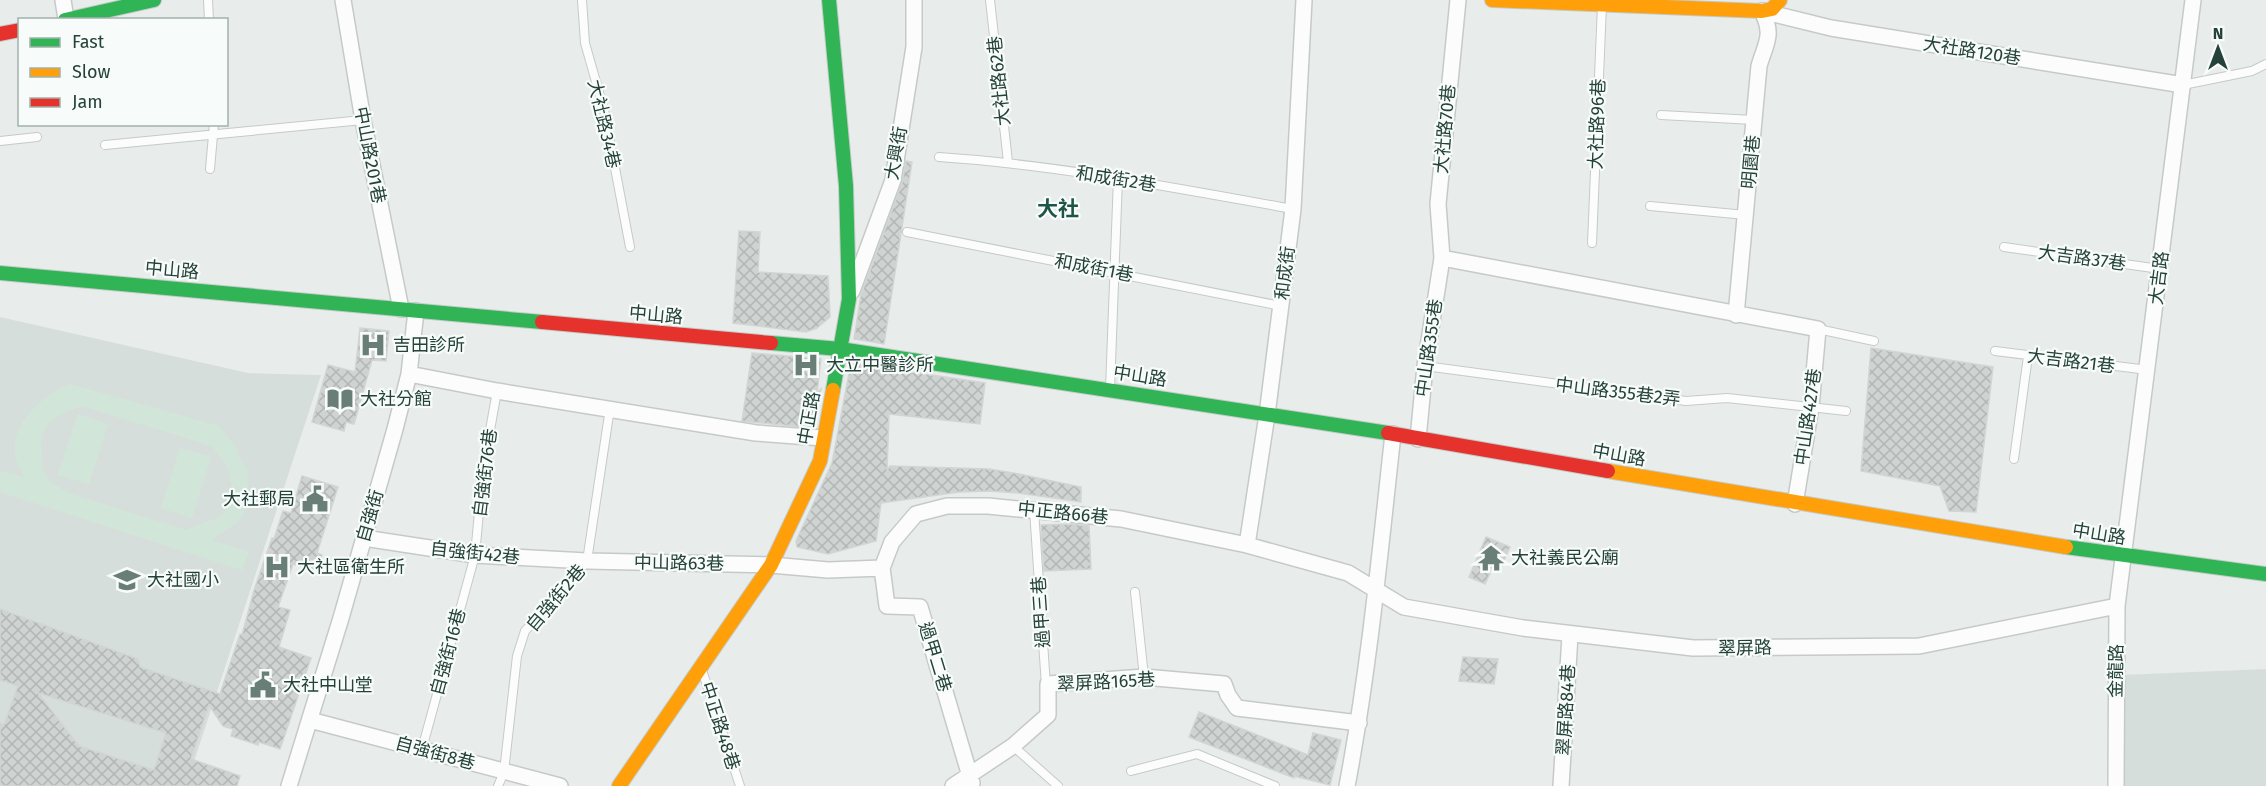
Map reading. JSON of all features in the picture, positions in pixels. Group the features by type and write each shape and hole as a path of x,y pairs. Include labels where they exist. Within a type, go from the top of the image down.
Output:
{"main road":[{"path":"70,18 154,0"},
{"name":"中正路","path":"619,786 771,565 819,461 849,299 846,186 828,0"},
{"path":"1492,0 1734,5 1762,11 1772,9 1780,0"},
{"path":"0,34 18,30"},
{"name":"中山路","path":"0,273 840,350 1110,389 1418,438 1795,504 2124,556 2266,574"}],"street":[{"path":"63,0 65,18"},
{"name":"中山路201巷","path":"343,0 363,120 401,309"},
{"name":"大興街","path":"849,299 892,180 914,47 914,0"},
{"name":"和成街","path":"1247,545 1267,415 1293,209 1304,0"},
{"name":"大社路70巷","path":"1442,258 1438,204 1458,0"},
{"name":"大吉路","path":"2124,556 2193,0"},
{"name":"大社路120巷","path":"1762,11 1831,28 2183,85"},
{"name":"明園巷","path":"1736,315 1759,66 1769,37 1769,26 1762,11"},
{"path":"1442,258 1818,329"},
{"name":"中山路355巷","path":"1418,438 1425,366 1442,258"},
{"name":"自強街","path":"289,786 364,538 409,374 416,311"},
{"name":"中山路427巷","path":"1795,504 1811,407 1818,329"},
{"path":"409,374 756,434 823,438"},
{"path":"1347,786 1359,723 1376,591 1392,434"},
{"name":"中正路66巷","path":"882,568 892,542 916,514 947,506 1034,509 1121,519 1247,545 1348,573 1376,591"},
{"name":"自強街42巷","path":"364,538 475,555 587,561"},
{"name":"金龍路","path":"2116,786 2117,606 2124,556"},
{"name":"中山路63巷","path":"587,561 771,565"},
{"path":"771,565 828,570 882,568"},
{"name":"過甲二巷","path":"882,568 887,606 920,607 971,780"},
{"name":"翠屏路","path":"1376,591 1404,607 1570,635 1693,648 1919,646 2117,606"},
{"name":"翠屏路84巷","path":"1561,786 1570,635"},
{"name":"翠屏路165巷","path":"1048,715 1048,684 1144,677 1224,684 1237,708 1359,723"},
{"path":"953,786 971,780 1048,715"},
{"name":"自強街8巷","path":"310,720 422,749 501,779 560,786"}],"lane":[{"path":"208,0 209,18"},
{"name":"大社路34巷","path":"582,0 585,43 604,110 630,247"},
{"name":"大社路62巷","path":"990,0 1008,162"},
{"name":"大社路96巷","path":"1592,243 1602,4"},
{"path":"2183,85 2252,71 2266,64"},
{"path":"1661,115 1754,120"},
{"path":"105,145 214,129 363,120"},
{"path":"210,169 214,129"},
{"path":"0,141 37,136"},
{"name":"和成街2巷","path":"939,157 1008,162 1118,178 1293,209"},
{"path":"1110,389 1118,178"},
{"path":"1650,206 1746,215"},
{"name":"和成街1巷","path":"907,232 1281,306"},
{"name":"大吉路37巷","path":"2004,247 2160,269"},
{"path":"1818,329 1874,341"},
{"name":"大吉路21巷","path":"1995,351 2148,370"},
{"path":"2014,459 2028,356"},
{"name":"中山路355巷2弄","path":"1425,366 1686,401 1726,398 1846,411"},
{"name":"自強街76巷","path":"475,555 483,469 497,391"},
{"name":"自強街2巷","path":"501,779 517,656 525,631 587,561 610,408"},
{"name":"過甲三巷","path":"1034,509 1048,715"},
{"name":"自強街16巷","path":"422,749 475,555"},
{"path":"1135,592 1144,677"},
{"name":"中正路48巷","path":"701,665 740,786"},
{"path":"1013,746 1058,786"},
{"path":"1131,771 1197,754 1275,786"}],"shaded area":[{"name":"大社國小","path":"0,317 248,373 321,375 186,786 0,786"},
{"path":"2266,669 2266,786 2121,786 2121,675"}],"green space":[{"path":"70,384 219,426 236,447 238,455 247,468 248,490 244,513 238,522 211,540 249,552 242,570 0,492 0,471 24,477 17,464 15,443 24,421 31,411 49,395","holes":["82,406 212,446 227,466 233,495 220,517 186,530 68,493 49,481 43,469 41,446 42,436 49,422 63,413"]},
{"path":"78,414 108,424 89,484 58,475"},
{"path":"180,448 211,457 192,518 161,508"}],"building":[{"path":"906,161 912,162 884,344 854,339 861,295 902,183"},
{"path":"739,231 760,232 758,272 828,276 830,317 817,328 806,332 733,323"},
{"name":"大社分館","path":"360,328 389,331 386,361 372,360 354,424 346,422 344,431 312,422 328,365 355,372"},
{"path":"1871,348 1993,367 1976,512 1949,511 1940,486 1861,471"},
{"path":"752,353 821,359 817,393 821,389 814,428 742,421"},
{"path":"851,363 985,383 980,424 889,414 887,470 890,466 989,469 1081,487 1081,502 989,491 959,492 881,503 876,541 828,554 797,547 796,541 832,463"},
{"path":"302,476 338,487 317,553 322,555 316,571 293,564 278,607 290,610 279,647 311,658 280,749 231,736 233,729 223,726 209,705 191,759 240,776 237,786 0,786 0,723 4,725 18,686 0,680 0,609 138,659 140,667 220,694 240,634 242,635 254,590 272,538 274,539 283,511 291,513","holes":["38,693 166,733 154,770 79,746"]},
{"path":"1041,525 1089,526 1091,569 1044,571"},
{"name":"大社義民公廟","path":"1486,537 1510,547 1499,572 1492,569 1485,584 1469,577"},
{"path":"1463,657 1498,659 1494,684 1459,681"},
{"path":"1199,712 1308,755 1313,733 1341,740 1330,785 1294,776 1294,778 1189,737"}],"traffic: fast":[{"path":"74,18 154,0"},
{"path":"829,0 846,186 849,299 833,390"},
{"path":"0,273 542,322"},
{"path":"771,343 840,349 1388,433"},
{"path":"2066,547 2266,574"}],"traffic: slow":[{"path":"1492,0 1762,11 1772,9 1780,0"},
{"path":"619,786 771,565 820,461 833,390"},
{"path":"1608,471 2066,547"}],"traffic: jam":[{"path":"0,34 18,30"},
{"path":"542,322 771,343"},
{"path":"1388,433 1608,471"}],"place":[{"name":"吉田診所","path":"373,345"},
{"name":"大立中醫診所","path":"806,365"},
{"name":"大社分館","path":"340,399"},
{"name":"大社郵局","path":"315,499"},
{"name":"大社義民公廟","path":"1491,558"},
{"name":"大社區衛生所","path":"277,567"},
{"name":"大社國小","path":"127,580"},
{"name":"大社中山堂","path":"263,685"}],"district":[{"name":"大社","path":"1058,209"}]}
